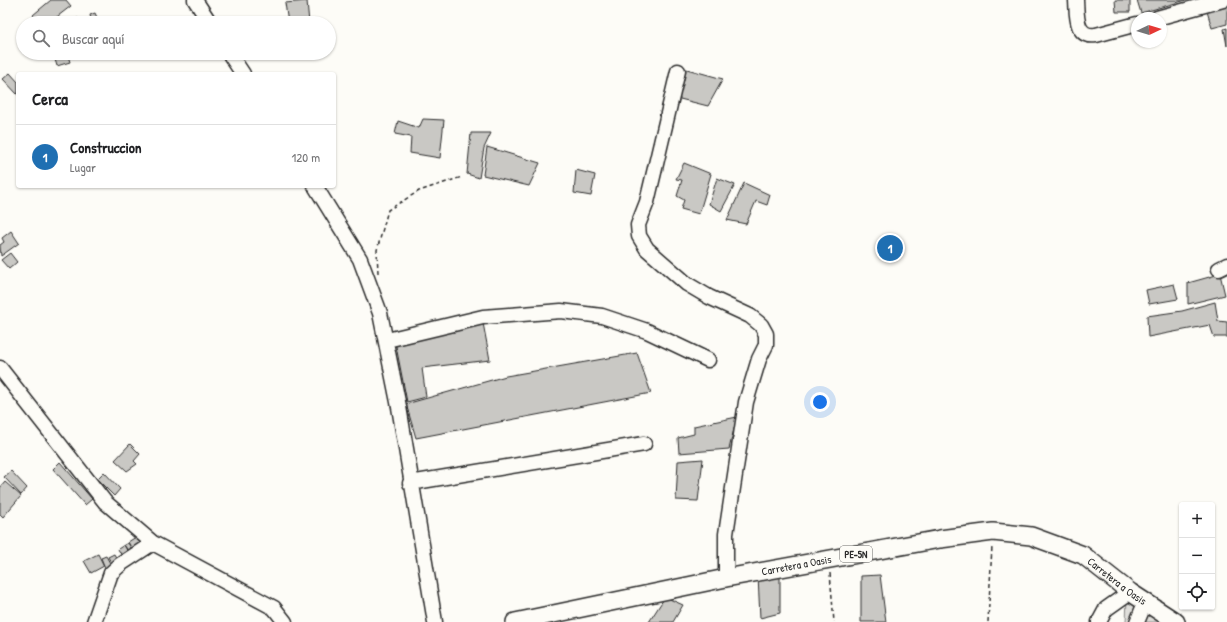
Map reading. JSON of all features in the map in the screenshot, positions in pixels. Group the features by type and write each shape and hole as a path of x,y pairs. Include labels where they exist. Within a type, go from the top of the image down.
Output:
{"main road":[{"name":"Carretera a Oasis","path":"515,622 726,578 940,539 993,532 1031,536 1083,555 1145,603 1176,622"}],"street":[{"path":"195,0 205,16"},
{"path":"1076,0 1079,28 1084,34 1090,36 1096,35 1131,26"},
{"path":"1167,15 1223,0"},
{"path":"234,60 242,72"},
{"path":"678,71 646,202 638,225 639,236 647,249 687,284 709,297 750,316 761,325 766,334 766,345 746,402 726,534 726,578"},
{"path":"316,188 360,259 380,313 387,340 434,622"},
{"path":"387,340 483,317 561,311 602,316 647,331 708,360"},
{"path":"0,368 105,502 153,543 274,608 285,622"},
{"path":"410,483 644,444"},
{"path":"94,622 111,573 121,564 153,543"},
{"path":"1099,622 1106,609 1130,592"},
{"path":"1138,622 1145,603"}],"path":[{"path":"378,274 377,250 388,210 419,192 462,177"},
{"path":"988,622 993,532"},
{"path":"829,559 834,622"}],"shaded area":[{"path":"1127,598 1170,622 1126,622"}],"building":[{"path":"51,0 66,0 71,6 58,16 33,15"},
{"path":"1115,0 1130,0 1130,12 1116,12"},
{"path":"1137,0 1186,0 1144,12 1141,12"},
{"path":"307,1 308,16 287,16 285,3"},
{"path":"1227,1 1227,24 1212,28 1206,8"},
{"path":"95,13 96,16 90,16"},
{"path":"1227,28 1227,46 1224,29"},
{"path":"55,60 69,60 70,62 57,66"},
{"path":"683,68 723,79 708,106 672,97"},
{"path":"10,73 16,80 16,93 3,79"},
{"path":"423,119 444,120 440,158 410,153 411,137 395,134 398,121 419,128"},
{"path":"471,133 491,133 484,148 479,178 467,174"},
{"path":"487,147 540,163 529,186 483,175"},
{"path":"684,163 711,174 699,214 681,209 684,200 677,196 682,180 676,179"},
{"path":"576,170 595,175 591,196 574,193"},
{"path":"717,178 735,185 721,211 709,204"},
{"path":"744,183 770,195 767,205 756,201 746,224 727,220"},
{"path":"11,231 19,243 1,256 0,245 4,242 2,238"},
{"path":"884,238 896,238 896,259 884,259"},
{"path":"10,253 17,262 9,269 1,260"},
{"path":"1220,274 1225,295 1188,304 1188,283"},
{"path":"1174,284 1178,299 1149,304 1146,290"},
{"path":"1215,302 1218,321 1227,322 1227,337 1214,337 1210,325 1148,337 1147,316 1182,311"},
{"path":"483,323 490,360 422,368 426,397 407,402 395,341"},
{"path":"637,353 651,393 416,438 406,404 506,376"},
{"path":"737,417 729,449 679,453 678,438 694,434 694,426"},
{"path":"130,444 140,454 134,461 137,464 127,471 115,460"},
{"path":"703,459 698,501 676,500 678,461"},
{"path":"60,462 92,499 85,505 53,469"},
{"path":"11,471 27,488 21,495 4,477"},
{"path":"104,472 120,489 114,496 97,479"},
{"path":"5,482 21,496 3,517 0,514 0,488"},
{"path":"136,537 142,546 133,551 128,542"},
{"path":"128,543 133,551 130,553 124,545"},
{"path":"124,545 129,554 123,558 118,549"},
{"path":"98,554 104,566 91,573 84,561"},
{"path":"114,554 118,561 112,564 108,557"},
{"path":"106,556 111,565 105,568 101,558"},
{"path":"780,573 780,613 760,618 758,576"},
{"path":"880,575 886,622 861,622 861,576"},
{"path":"665,597 683,605 673,622 649,622"}],"place":[{"name":"Construccion","path":"890,248"}]}
